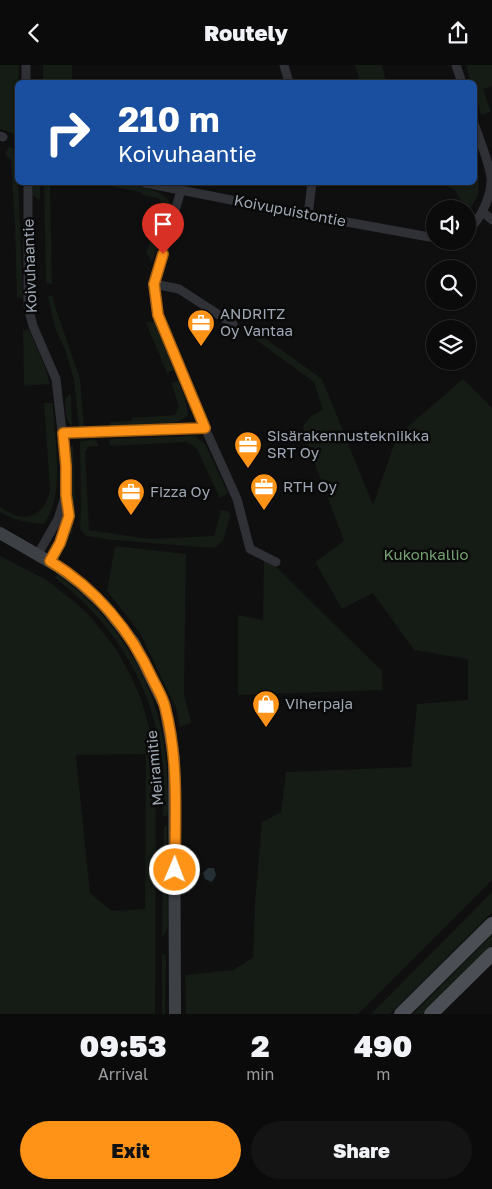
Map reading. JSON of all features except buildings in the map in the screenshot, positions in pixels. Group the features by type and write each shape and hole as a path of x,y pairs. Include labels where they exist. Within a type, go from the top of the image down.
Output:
{"main road":[{"name":"Meiramitie","path":"0,533 50,561 80,583 104,605 134,643 165,706 174,758 175,1014"},
{"path":"401,1014 492,924"},
{"path":"431,1014 492,954"}],"street":[{"path":"26,65 26,80"},
{"path":"284,65 288,80"},
{"path":"456,65 461,80"},
{"path":"476,221 483,212 489,196 492,179 477,131"},
{"name":"Koivuhaantie","path":"28,185 28,306 33,326 56,379 66,466 66,495 69,506 68,522 50,561"},
{"name":"Koivupuistontie","path":"155,185 426,236"},
{"path":"308,215 312,185"},
{"path":"181,190 154,284 158,315 237,499 250,549 276,562"},
{"path":"483,212 492,220"},
{"path":"154,284 179,289 233,324"},
{"path":"63,433 205,428"},
{"name":"Koivuhaantie","path":"38,553 58,519 66,495"}],"green space":[{"path":"0,65 19,65 19,80 15,80 15,134 0,129"},
{"path":"43,65 72,65 72,80 43,80"},
{"path":"355,65 382,65 386,80 359,80"},
{"path":"466,65 492,65 492,86 483,89 491,112 481,115 477,100 477,80 470,80"},
{"path":"9,146 15,150 15,185 18,185 23,298 17,297 11,160 5,154"},
{"path":"477,176 479,176 478,194 475,200 460,199 455,190 445,185 477,185"},
{"path":"33,185 40,185 40,200 33,196"},
{"path":"44,185 50,185 52,284 46,283"},
{"path":"106,185 131,185 147,188 165,197 171,203 169,216 152,262 146,253 162,210 160,199 143,195 140,192"},
{"path":"48,296 53,296 80,379 84,428 79,427 74,380 66,352 55,328"},
{"path":"155,322 174,370 167,373 146,323"},
{"name":"Kukonkallio","path":"248,326 322,379 373,505 397,436 463,379 492,408 492,880 358,1014 186,1014 185,975 233,970 253,958 255,903 262,822 281,812 286,772 411,767 417,704 468,700 468,659 414,650 373,593 342,609 315,562 344,541 305,438 303,426 311,416 323,410 314,382 249,335"},
{"path":"23,330 29,330 45,367 50,384 24,386"},
{"path":"178,380 185,398 188,415 181,420 172,424 152,427 110,427 110,422 132,421 132,418 175,415 179,406 171,383"},
{"path":"71,395 72,426 66,414 65,399"},
{"path":"44,403 53,403 57,482 51,511 44,524 26,522 10,517 0,512 0,507 22,517 34,515 46,502 50,490"},
{"path":"195,436 205,444 228,493 220,498 197,449 193,445 185,442 110,446 109,439"},
{"path":"93,439 99,446 88,447 85,452 89,530 149,539 214,536 221,510 228,511 230,516 223,541 214,548 86,536 80,529 80,442"},
{"path":"73,444 75,513 72,534 69,533 72,514 69,449"},
{"path":"115,546 186,554 184,694 191,723 180,727 176,708 140,633 107,591"},
{"path":"0,556 45,579 90,616 116,649 130,674 141,699 156,751 155,1014 0,1014","holes":["146,754 145,909 112,911 90,893 76,755"]},
{"path":"264,559 275,566 382,671 383,690 238,695 238,615 263,620"},
{"path":"57,574 81,593 121,638 149,690 159,718 165,748 168,797 167,816 163,816 164,772 159,738 141,685 129,660 114,637 77,596 55,578"},
{"path":"164,826 167,826 168,926 162,937"},
{"path":"492,892 492,912 390,1014 371,1014"},
{"path":"492,935 492,945 423,1014 413,1014"},
{"path":"162,953 166,957 165,1014 162,1014"}],"shaded area":[{"path":"208,868 214,868 216,875 212,882 205,879 203,873"}],"place":[{"name":"ANDRITZ Oy Vantaa","path":"201,347"},
{"name":"Sisärakennustekniikka SRT Oy","path":"248,469"},
{"name":"RTH Oy","path":"264,511"},
{"name":"Fizza Oy","path":"131,516"},
{"name":"Viherpaja","path":"266,728"}],"route":[{"path":"163,254 154,284 158,315 205,428 63,433 69,516 60,543 50,561 80,583 104,605 119,623 141,655 165,706 174,758 175,870"}]}
